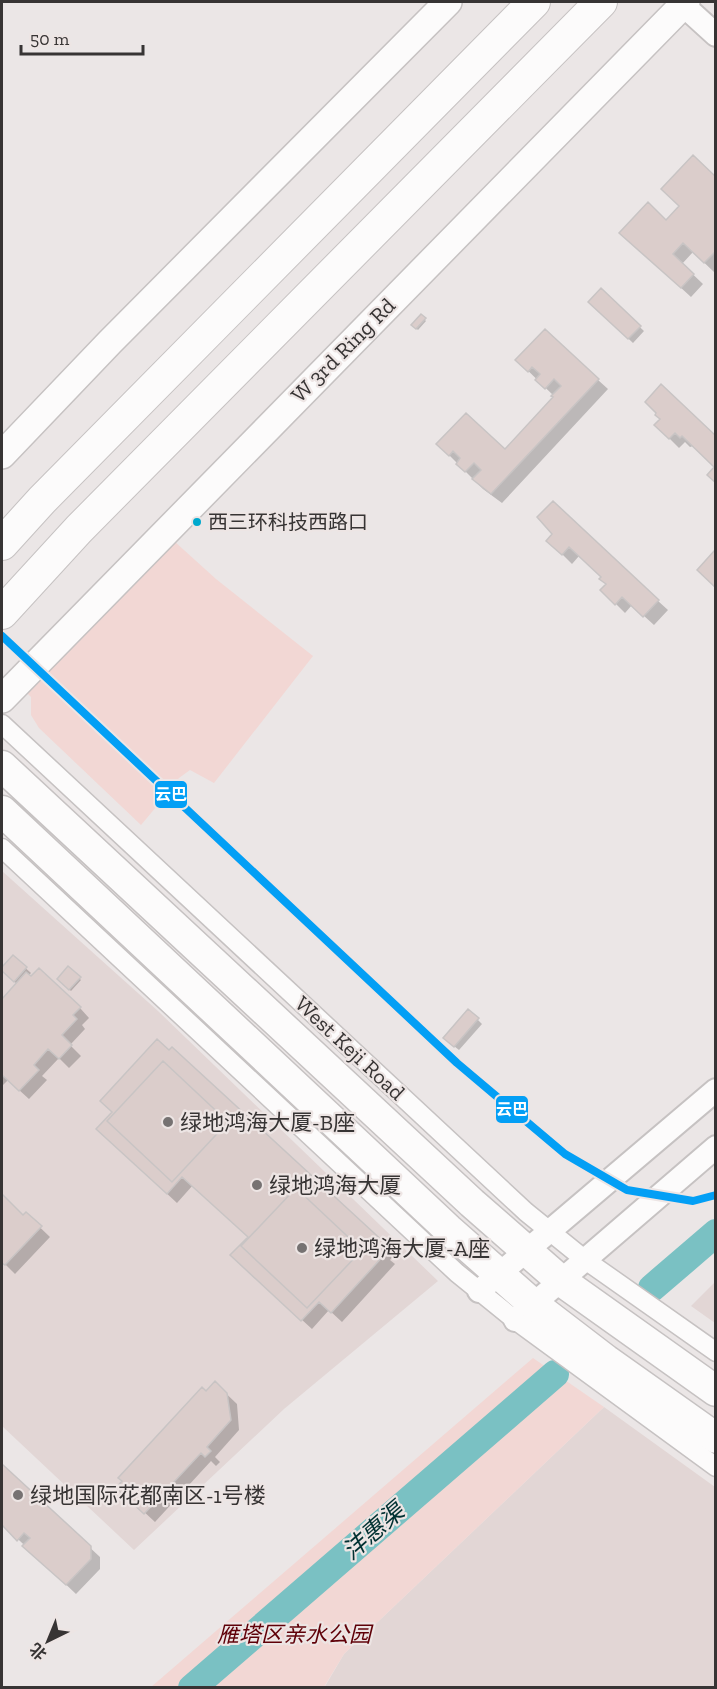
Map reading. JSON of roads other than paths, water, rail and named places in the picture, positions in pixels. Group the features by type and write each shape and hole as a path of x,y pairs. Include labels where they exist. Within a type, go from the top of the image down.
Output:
{"highway":[{"path":"2,544 42,500 534,2"},
{"path":"2,613 79,529 601,2"}],"main road":[{"path":"2,455 110,342 448,2"},
{"name":"W 3rd Ring Rd","path":"2,699 684,3"},
{"name":"West Keji Road","path":"2,766 526,1251 560,1280 716,1391"},
{"path":"2,811 439,1221 489,1283 524,1312 606,1360 716,1438"}],"street":[{"path":"684,3 716,35"},
{"name":"West Keji Road","path":"2,724 526,1212 584,1259 716,1352"},
{"path":"2,848 457,1273 489,1283 716,1090"},
{"path":"716,1147 524,1312 716,1467"}],"waterway":[{"name":"沣惠渠","path":"652,1288 716,1233"},
{"name":"沣惠渠","path":"192,1688 555,1374"}],"place":[{"name":"西三环科技西路口","path":"197,522"},
{"name":"绿地鸿海大厦-B座","path":"168,1122"},
{"name":"绿地鸿海大厦","path":"257,1185"},
{"name":"绿地鸿海大厦-A座","path":"302,1248"},
{"name":"绿地国际花都南区-1号楼","path":"18,1495"}],"park label":[{"name":"雁塔区亲水公园","path":"294,1634"}]}
